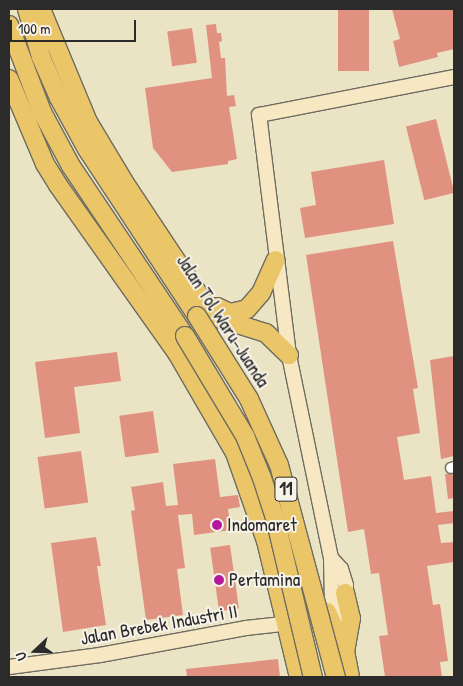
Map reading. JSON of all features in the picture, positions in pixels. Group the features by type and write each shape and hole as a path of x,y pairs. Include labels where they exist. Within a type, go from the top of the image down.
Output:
{"highway":[{"name":"Jalan Tol Waru–Juanda","path":"27,9 41,57 82,141 249,399 278,464 336,677"},
{"path":"41,9 88,122 141,208 213,313 221,319 266,333 289,355"},
{"name":"Jalan Tol Waru–Juanda","path":"9,25 42,112 71,166 185,336 241,428 262,478 275,518 313,677"},
{"path":"9,79 45,164 58,185 139,295 221,424 257,514 299,677"},
{"path":"141,208 166,234 208,296 223,311 238,312 256,301 276,260"},
{"path":"345,592 351,618 345,651"},
{"path":"326,617 345,651 350,677"}],"street":[{"path":"326,617 332,605 334,593 331,558 289,355 259,115 454,77"},
{"path":"326,617 341,614 345,592 344,576 331,558"},
{"name":"Jalan Brebek Industri II","path":"9,667 100,655 326,617"}],"building":[{"path":"338,9 369,9 369,71 338,71"},
{"path":"392,9 454,9 454,49 437,53 438,57 399,67 393,41 400,39"},
{"path":"216,24 217,33 221,33 222,41 219,42 221,58 225,58 227,96 234,95 236,106 229,107 237,159 228,161 228,164 172,172 153,148 145,88 212,78 206,25"},
{"path":"192,28 197,63 172,66 167,31"},
{"path":"436,119 454,193 424,200 406,126"},
{"path":"384,160 394,224 305,238 300,208 316,205 311,172"},
{"path":"393,241 418,388 413,389 420,433 397,437 404,480 431,476 436,513 454,511 454,523 438,525 441,543 454,542 454,562 427,566 433,605 440,604 448,661 440,662 442,677 385,677 379,636 388,635 379,573 371,574 364,529 348,532 306,255"},
{"path":"117,352 121,381 74,387 80,433 45,438 35,362"},
{"path":"454,356 454,456 441,459 430,360"},
{"path":"153,411 159,453 125,457 119,416"},
{"path":"81,451 88,502 45,509 37,457"},
{"path":"215,459 220,497 238,495 240,507 228,509 231,530 194,535 192,514 178,515 185,568 177,569 183,615 146,620 131,511 135,510 131,487 163,482 166,506 178,505 173,464"},
{"path":"445,474 454,474 454,498 448,499"},
{"path":"96,537 101,566 97,566 106,625 63,632 51,543"},
{"path":"230,545 239,608 219,611 210,548"},
{"path":"278,659 280,677 187,677 186,669"}],"place":[{"name":"Indomaret","path":"217,525"},
{"name":"Pertamina","path":"219,580"}]}
